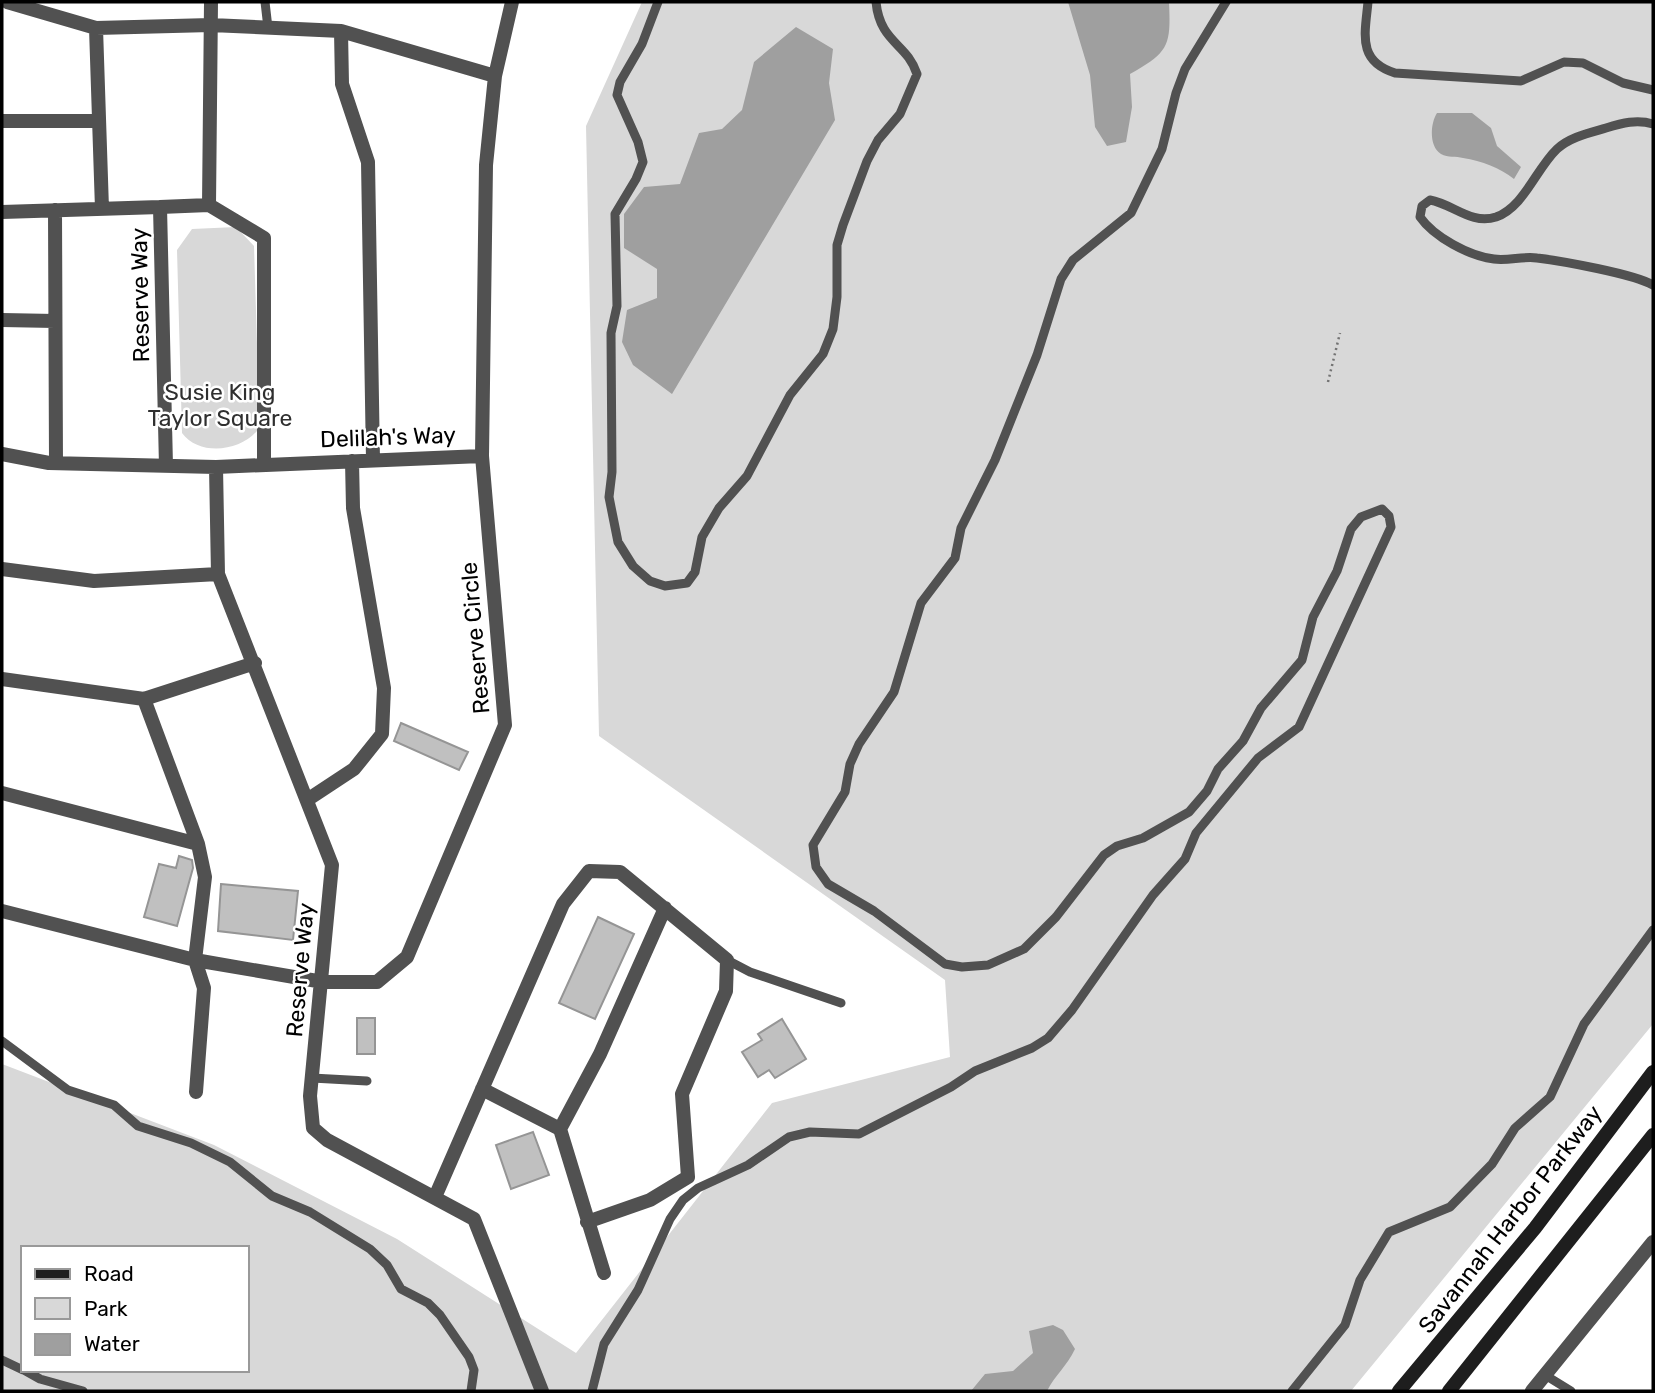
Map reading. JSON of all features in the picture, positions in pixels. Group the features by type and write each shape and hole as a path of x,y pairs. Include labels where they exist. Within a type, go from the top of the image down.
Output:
{"street":[{"path":"7,2 96,28 211,25 341,31 495,76"},
{"path":"211,2 209,205 264,238 264,465"},
{"name":"Reserve Circle","path":"2,911 195,960 323,982 377,982 407,957 505,725 482,456 486,165 495,76 512,2"},
{"path":"96,28 102,209"},
{"path":"341,31 342,84 368,162 373,460"},
{"path":"2,121 99,121"},
{"name":"Reserve Way","path":"166,466 160,207 209,205"},
{"path":"2,212 160,207"},
{"path":"55,210 56,463"},
{"path":"2,320 55,321"},
{"name":"Delilah's Way","path":"2,454 56,463 215,467 482,456"},
{"path":"307,800 354,769 382,734 384,688 353,508 352,461"},
{"name":"Reserve Way","path":"215,467 218,574 332,864 323,982 310,1096 313,1128 327,1140 474,1219 542,1391"},
{"path":"2,569 93,581 218,574"},
{"path":"2,679 144,699 255,663"},
{"path":"144,699 198,844 205,877 195,960 204,988 196,1092"},
{"path":"2,793 198,844"},
{"path":"435,1197 563,904 589,871 620,872 727,960 726,991 682,1094 688,1177 650,1200 587,1222"},
{"path":"604,1273 560,1129 590,1074 665,908"},
{"name":"Savannah Harbor Parkway","path":"1399,1391 1535,1228 1653,1072"},
{"path":"482,1089 560,1129"},
{"path":"1449,1391 1653,1135"},
{"path":"1532,1391 1653,1242"}],"lane":[{"path":"265,2 268,27"},
{"path":"658,2 642,44 620,82 617,95 638,142 643,162 615,214 617,306 611,332 612,472 608,497 618,542 633,566 650,580 665,586 687,583 695,572 702,537 719,508 747,476 790,396 823,354 833,329 837,297 837,246 843,225 867,161 878,141 900,114 917,74 913,62 888,39 879,22 876,2"},
{"path":"592,1391 604,1344 638,1290 659,1239 683,1200 698,1188 748,1166 789,1137 810,1132 859,1134 951,1087 975,1071 1032,1048 1048,1038 1072,1010 1153,895 1185,859 1204,823 1258,758 1299,727 1322,679 1391,527 1389,516 1382,509 1361,517 1351,529 1338,571 1313,617 1303,660 1261,708 1242,741 1218,769 1208,791 1189,811 1143,838 1117,846 1104,855 1064,908 1024,949 988,965 962,967 945,964 874,911 828,884 816,867 813,845 845,792 850,764 859,744 894,692 921,603 956,558 961,528 995,460 1037,355 1061,279 1073,260 1131,213 1162,149 1185,69 1226,2"},
{"path":"1368,2 1364,39 1370,58 1380,68 1395,73 1521,81 1564,62 1574,62 1583,63 1623,83 1653,90"},
{"path":"1653,124 1625,122 1568,140 1542,166 1509,210 1494,217 1477,219 1441,202 1430,200 1422,206 1420,217 1427,226 1474,254 1494,260 1533,257 1563,261 1653,285"},
{"path":"1292,1391 1345,1325 1360,1280 1389,1232 1450,1207 1492,1164 1515,1128 1550,1097 1584,1024 1653,930"},
{"path":"727,960 750,972 841,1003"},
{"path":"2,1041 68,1090 114,1105 138,1126 191,1143 230,1162 272,1196 310,1212 370,1249 387,1265 401,1289 428,1303 440,1315 469,1357 474,1370 471,1391"},
{"path":"312,1078 367,1081"},
{"path":"2,1360 21,1369"},
{"path":"27,1372 40,1379 83,1391"},
{"path":"1545,1375 1571,1391"}],"path":[{"path":"1328,382 1340,333"}],"green space":[{"path":"642,2 1653,2 1653,1024 1351,1391 2,1391 2,1064 214,1145 397,1239 576,1353 772,1103 950,1057 945,980 599,736 586,126"},
{"name":"Susie King Taylor Square","path":"236,227 254,246 259,409 257,431 230,447 208,448 189,440 182,433 177,250 192,229"}],"water":[{"path":"1068,2 1169,2 1169,29 1165,46 1153,60 1130,74 1132,107 1126,142 1107,146 1095,127 1090,75"},
{"path":"796,27 833,49 829,83 835,120 672,394 633,365 622,342 627,310 657,298 657,269 624,248 624,214 644,187 680,184 699,133 722,129 742,110 754,62"},
{"path":"1437,113 1472,113 1491,128 1497,146 1521,167 1514,179 1484,163 1446,156 1437,151 1432,135"},
{"path":"1053,1325 1063,1330 1075,1349 1047,1391 971,1391 985,1374 1013,1371 1033,1353 1029,1331"}],"building":[{"path":"401,723 468,752 459,770 394,741"},
{"path":"179,856 192,860 193,868 177,926 144,917 159,864 176,868"},
{"path":"221,884 298,891 293,940 218,931"},
{"path":"598,917 634,934 595,1019 559,1003"},
{"path":"357,1018 375,1018 375,1054 357,1054"},
{"path":"782,1019 806,1059 775,1078 769,1070 758,1077 742,1052 762,1040 758,1034"},
{"path":"533,1132 549,1175 511,1189 496,1145"}]}
